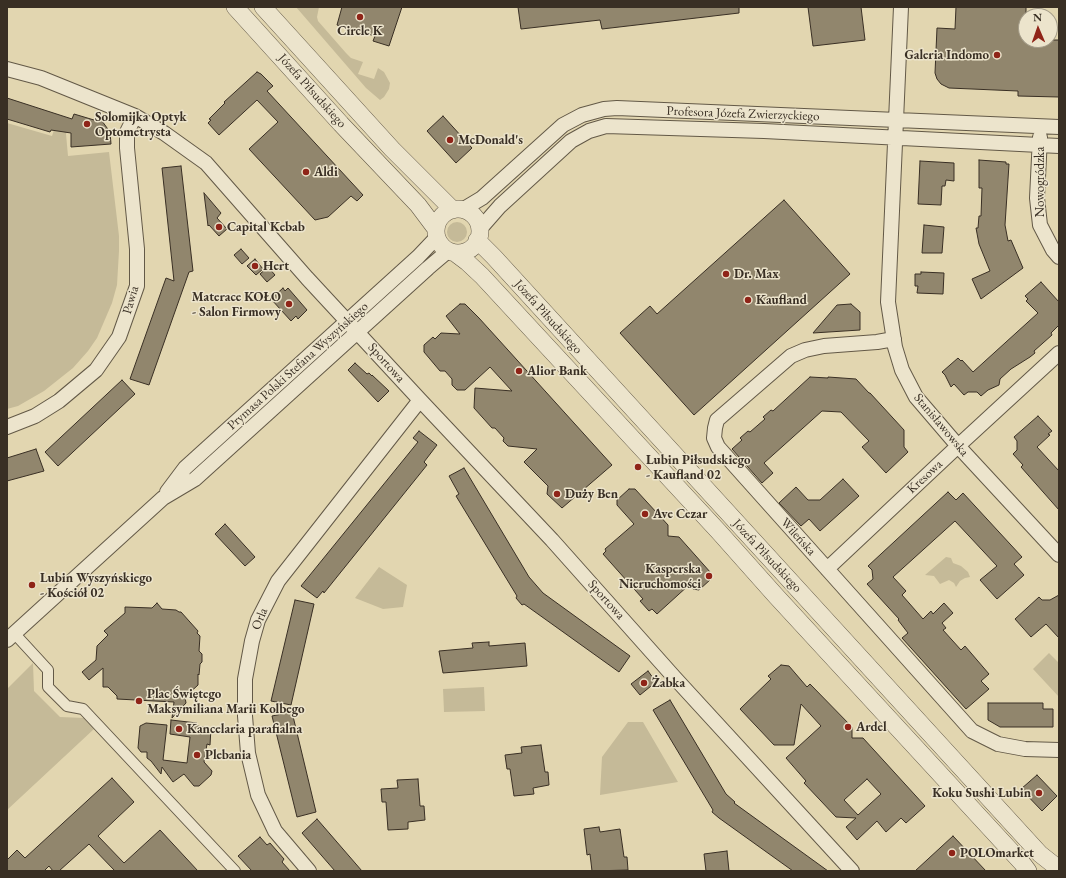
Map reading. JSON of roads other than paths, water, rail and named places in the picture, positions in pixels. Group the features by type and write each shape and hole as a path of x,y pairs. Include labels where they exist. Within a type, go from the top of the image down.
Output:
{"street":[{"name":"Józefa Piłsudskiego","path":"235,7 418,206 436,233"},
{"name":"Józefa Piłsudskiego","path":"263,7 273,14 392,149 458,210"},
{"name":"Stanisławowska","path":"901,7 888,302 894,339 902,370 916,397 958,446 1059,555"},
{"path":"7,69 41,78 135,116 164,133 206,164 307,278 358,332"},
{"name":"Profesora Józefa Zwierzyckiego","path":"458,210 482,198 563,126 582,115 604,109 616,108 1059,128"},
{"name":"Pawia","path":"7,427 35,416 59,401 96,370 119,337 137,286 137,248 127,148 127,132 135,116"},
{"name":"Profesora Józefa Zwierzyckiego","path":"478,235 500,206 571,141 589,131 598,128 618,126 764,131 1059,146"},
{"name":"Nowogródzka","path":"1040,126 1038,198 1040,225 1053,250 1059,257"},
{"path":"458,210 468,212 476,220 478,235 474,246 468,250 451,252 443,248 436,233 441,217 447,212 458,210"},
{"name":"Prymasa Polski Stefana Wyszyńskiego","path":"11,637 163,498 185,468 418,257 436,233"},
{"name":"Józefa Piłsudskiego","path":"478,235 494,257 1040,854 1059,869"},
{"name":"Józefa Piłsudskiego","path":"451,252 478,272 493,288 714,527 1028,871"},
{"name":"Prymasa Polski Stefana Wyszyńskiego","path":"163,498 195,479 358,332 451,252"},
{"name":"Sportowa","path":"358,332 552,540 674,677 852,871"},
{"name":"Wileńska","path":"894,339 877,342 824,346 805,350 791,356 717,420 714,438 718,447 972,731 998,744 1025,749 1059,750"},
{"name":"Kresowa","path":"827,569 1059,353"},
{"name":"Orla","path":"308,871 275,831 258,795 248,752 245,716 245,679 252,641 258,620 278,581 420,400"},
{"path":"11,637 48,670 48,687 67,706 82,709 235,871"}],"place":[{"name":"Circle K","path":"360,17"},
{"name":"Galeria Indomo","path":"997,55"},
{"name":"Solomijka Optyk Optometrysta","path":"87,124"},
{"name":"McDonald's","path":"450,140"},
{"name":"Aldi","path":"306,172"},
{"name":"Capital Kebab","path":"219,227"},
{"name":"Hert","path":"255,266"},
{"name":"Dr. Max","path":"726,274"},
{"name":"Kaufland","path":"748,300"},
{"name":"Materace KOŁO - Salon Firmowy","path":"289,304"},
{"name":"Alior Bank","path":"519,371"},
{"name":"Lubin Piłsudskiego - Kaufland 02","path":"638,467"},
{"name":"Duży Ben","path":"557,494"},
{"name":"Ave Cezar","path":"645,514"},
{"name":"Kasperska Nieruchomości","path":"709,576"},
{"name":"Lubin Wyszyńskiego - Kościół 02","path":"32,585"},
{"name":"Żabka","path":"644,683"},
{"name":"Plac Świętego Maksymiliana Marii Kolbego","path":"139,701"},
{"name":"Ardel","path":"848,727"},
{"name":"Kancelaria parafialna","path":"179,729"},
{"name":"Plebania","path":"197,755"},
{"name":"Koku Sushi Lubin","path":"1039,793"},
{"name":"POLOmarket","path":"952,853"}]}
